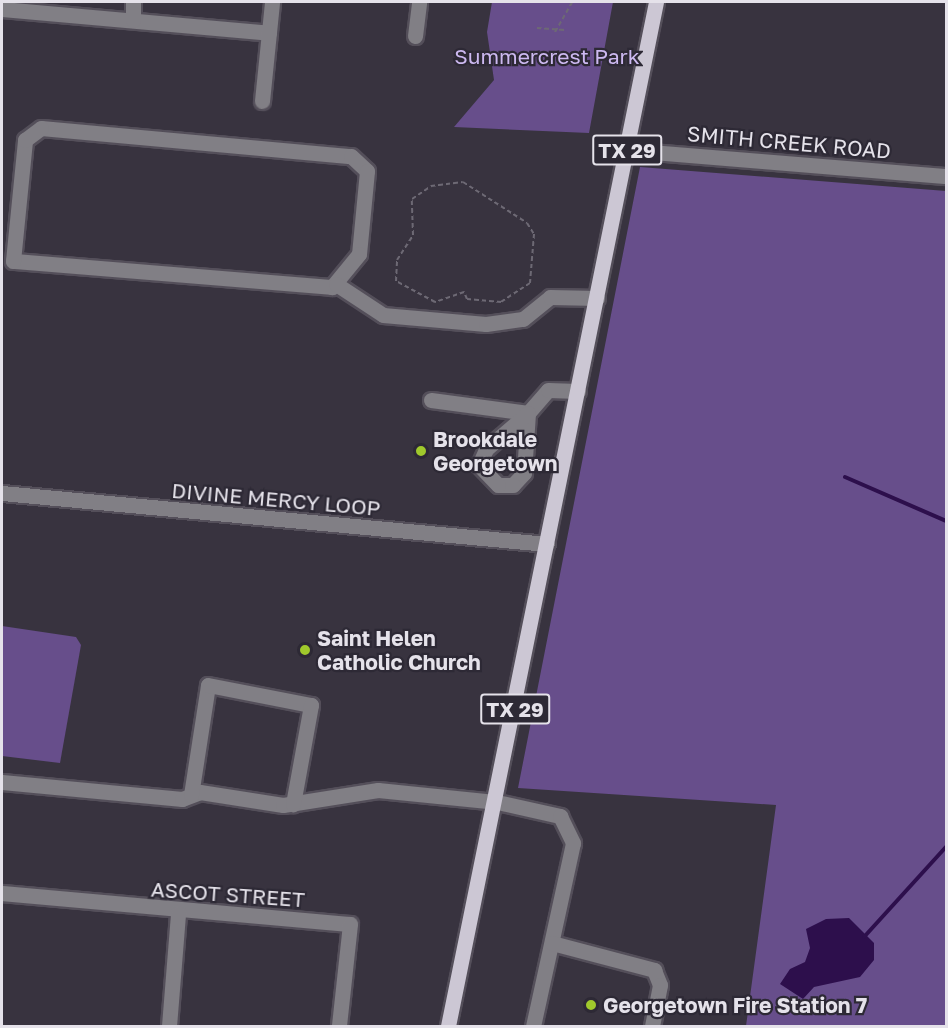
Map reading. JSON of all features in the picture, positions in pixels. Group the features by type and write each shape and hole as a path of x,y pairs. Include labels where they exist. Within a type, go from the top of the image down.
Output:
{"main road":[{"name":"TX 29","path":"448,1026 497,802 656,2"}],"street":[{"path":"132,20 134,2"},
{"path":"262,101 272,2"},
{"path":"415,36 419,2"},
{"path":"2,9 269,33"},
{"path":"336,284 362,242 368,171 351,156 41,128 25,140 7,261 336,284 384,315 486,324 523,319 550,297 597,298"},
{"name":"SMITH CREEK ROAD","path":"627,150 946,176"},
{"path":"528,413 524,473 513,485 498,485 479,465 482,457 528,413 548,390 578,391"},
{"path":"431,400 528,413"},
{"name":"DIVINE MERCY LOOP","path":"2,493 547,544"},
{"path":"191,795 208,685 311,705 293,804"},
{"path":"2,782 182,799 191,795 293,804 371,790 497,802 560,816 569,826 573,843 533,1026"},
{"name":"ASCOT STREET","path":"2,893 178,913 350,924 339,1026"},
{"path":"169,1026 178,913"},
{"path":"552,943 654,970 660,985 652,1026"}],"path":[{"path":"555,31 572,2"},
{"path":"537,28 565,30"},
{"path":"463,182 526,223 534,234 530,283 501,302 467,299 464,292 435,302 403,287 396,281 397,260 413,235 412,199 431,186 463,182"}],"green space":[{"name":"Summercrest Park","path":"492,2 613,2 589,133 454,127 494,80 487,32"},
{"path":"640,167 946,191 946,1026 746,1026 776,805 518,788"},
{"path":"2,626 76,637 81,645 60,763 2,756"}],"shaded area":[{"path":"849,918 874,943 874,960 860,977 814,987 803,999 780,984 790,969 805,962 810,948 806,929 826,919"}],"waterway":[{"path":"845,477 946,521"},
{"path":"864,937 946,847"}],"place":[{"name":"Brookdale Georgetown","path":"421,451"},
{"name":"Saint Helen Catholic Church","path":"305,650"},
{"name":"Georgetown Fire Station 7","path":"591,1005"}]}
